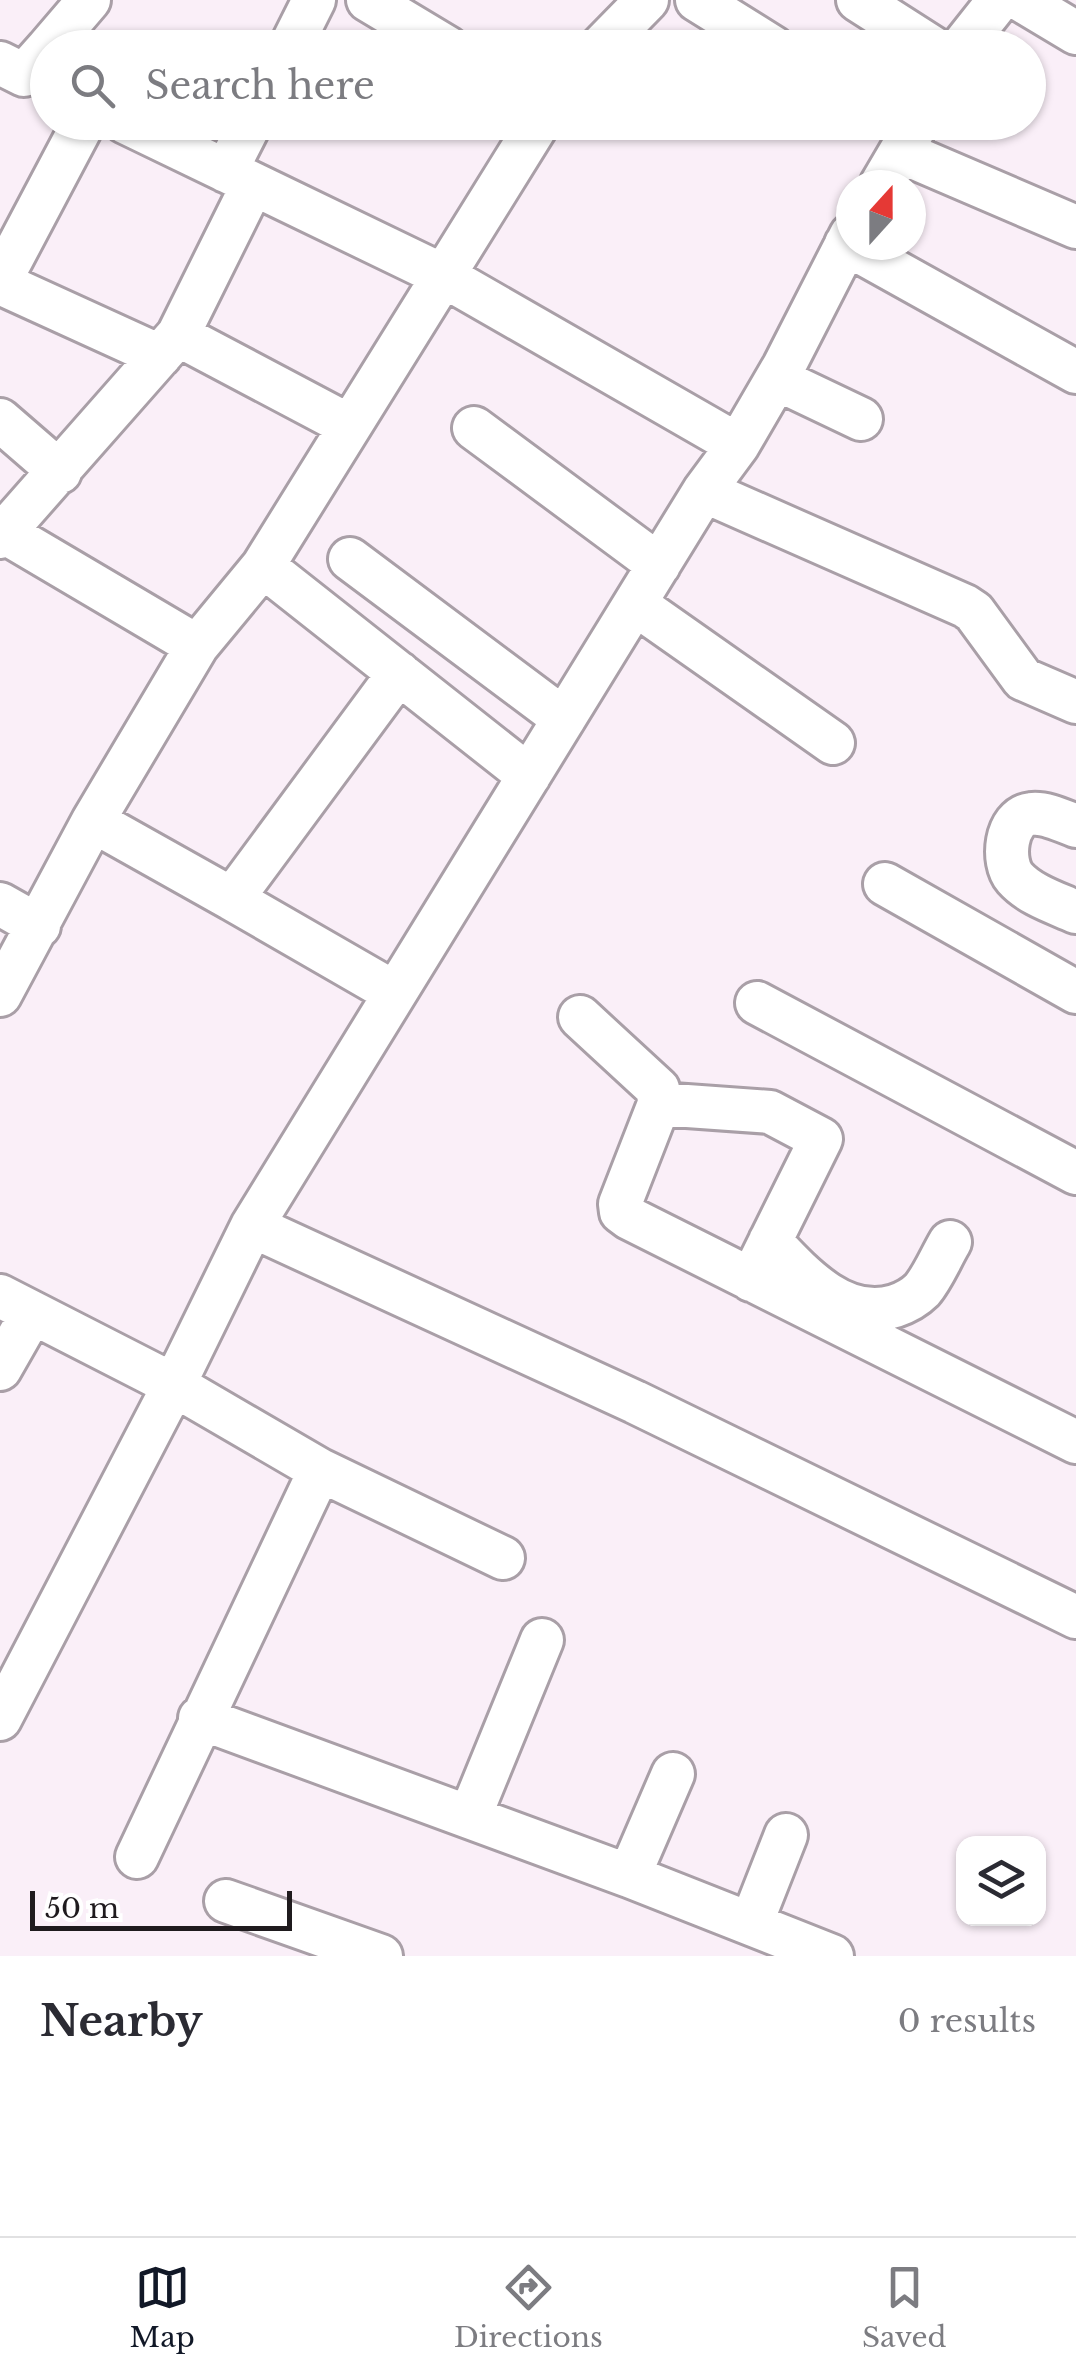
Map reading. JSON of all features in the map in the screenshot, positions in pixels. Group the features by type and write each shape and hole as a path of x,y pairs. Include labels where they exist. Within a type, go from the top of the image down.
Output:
{"street":[{"path":"63,30 89,0"},
{"path":"299,30 314,0"},
{"path":"368,0 418,30"},
{"path":"618,30 647,0"},
{"path":"697,0 745,30"},
{"path":"858,0 905,30"},
{"path":"976,30 998,0"},
{"path":"1021,0 1076,32"},
{"path":"75,140 0,282 169,346 350,426"},
{"path":"162,140 442,274 738,445"},
{"path":"197,646 2,535 169,346 239,178 247,140"},
{"path":"0,996 94,821 197,646 263,566 528,140"},
{"path":"902,143 1076,227"},
{"path":"0,1719 252,1226 704,491 738,445 777,379 837,260"},
{"path":"884,260 1076,372"},
{"path":"777,379 861,419"},
{"path":"0,420 60,472"},
{"path":"474,428 658,566"},
{"path":"704,491 965,606 974,612 1022,678 1076,702"},
{"path":"350,559 564,719"},
{"path":"263,566 529,776"},
{"path":"636,604 832,743"},
{"path":"232,899 398,673"},
{"path":"1076,826 1028,814 1014,827 1006,856 1011,874 1020,883 1076,912"},
{"path":"94,821 395,993"},
{"path":"885,884 1076,992"},
{"path":"0,904 39,926"},
{"path":"756,1002 1076,1173"},
{"path":"580,1017 658,1090 660,1104 620,1204 622,1212 1076,1442"},
{"path":"660,1104 770,1112 821,1139 751,1280"},
{"path":"252,1226 636,1402 1076,1617"},
{"path":"770,1241 840,1302 863,1310 882,1310 921,1291 950,1242"},
{"path":"0,1370 16,1304 174,1385 320,1470 503,1558"},
{"path":"137,1857 320,1470"},
{"path":"470,1816 542,1640"},
{"path":"200,1718 470,1816 832,1956"},
{"path":"629,1876 673,1774"},
{"path":"751,1924 786,1834"},
{"path":"226,1901 381,1956"}]}
